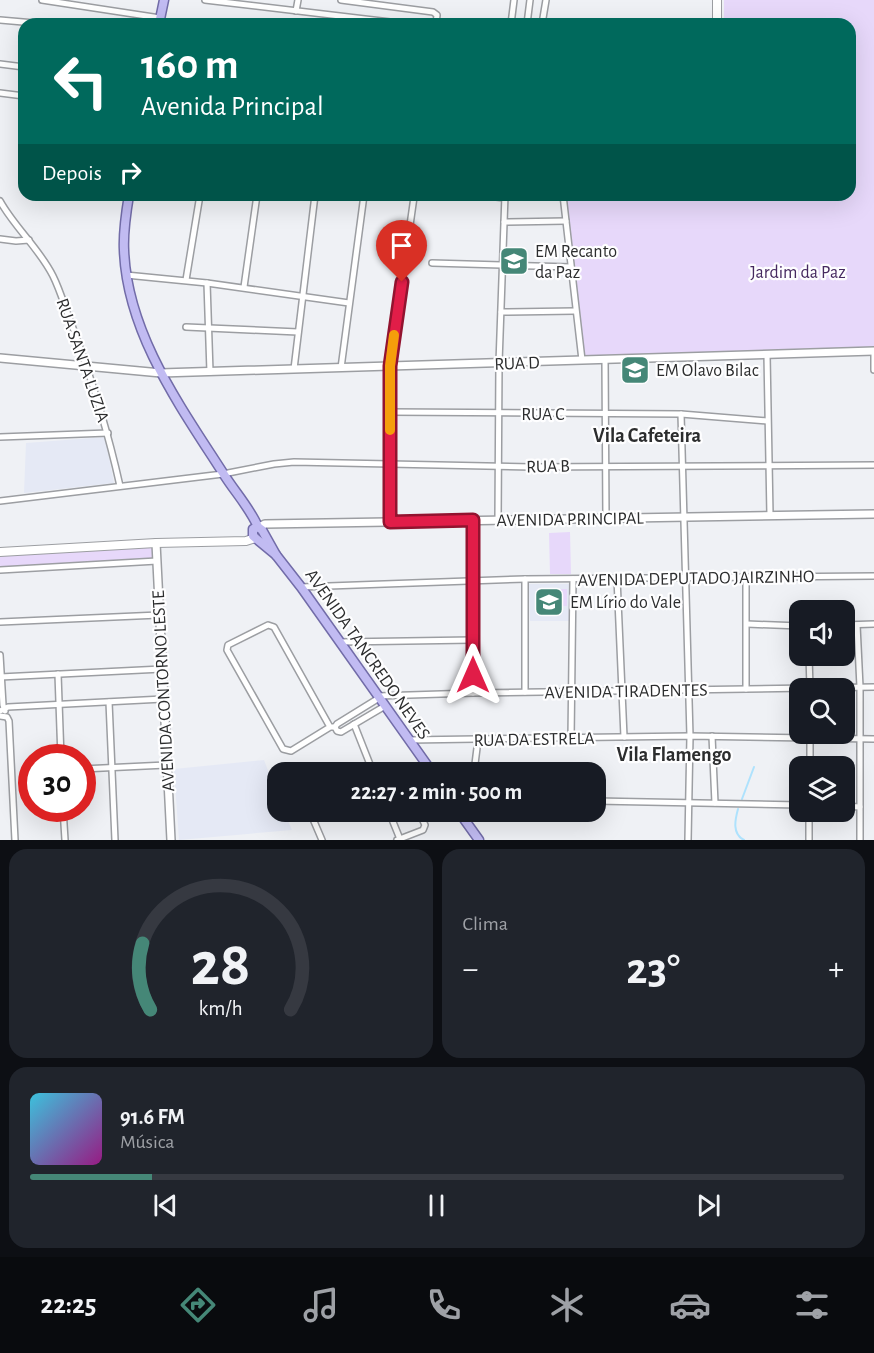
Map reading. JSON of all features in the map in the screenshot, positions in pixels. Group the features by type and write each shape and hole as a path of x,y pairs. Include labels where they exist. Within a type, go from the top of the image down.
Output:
{"main road":[{"path":"161,18 164,0"},
{"path":"717,0 717,18"},
{"name":"AVENIDA TANCREDO NEVES","path":"128,201 124,239 126,274 141,331 161,373 266,545 276,555"},
{"path":"212,541 258,531"},
{"path":"246,541 258,531"},
{"name":"AVENIDA TANCREDO NEVES","path":"258,531 301,587 425,762"},
{"path":"0,552 212,541 246,541 266,545"},
{"path":"466,822 479,840"}],"street":[{"path":"42,0 143,18"},
{"path":"205,0 356,18"},
{"path":"296,11 298,0"},
{"path":"341,0 433,12 437,15 437,18"},
{"path":"512,18 514,0"},
{"path":"528,18 530,0"},
{"path":"543,18 546,0"},
{"path":"0,20 18,22"},
{"path":"0,64 18,66"},
{"path":"0,93 18,95"},
{"name":"RUA SANTA LUZIA","path":"0,201 54,278 88,366 108,433 120,486"},
{"path":"186,280 199,201"},
{"path":"244,288 256,201"},
{"path":"294,369 314,201"},
{"path":"341,368 363,201"},
{"path":"390,522 390,366 413,201"},
{"path":"498,520 499,363 505,201"},
{"path":"564,201 582,360"},
{"path":"504,222 566,221"},
{"path":"0,239 29,240"},
{"path":"432,263 571,267"},
{"path":"126,274 349,303"},
{"path":"207,283 210,372"},
{"path":"501,312 575,311"},
{"path":"186,327 298,332"},
{"path":"874,351 874,370"},
{"name":"RUA D","path":"0,358 161,373 874,351"},
{"path":"767,355 770,515"},
{"path":"605,360 606,518"},
{"name":"RUA C","path":"390,412 681,414 767,421"},
{"path":"681,414 690,736 687,840"},
{"path":"0,437 108,433"},
{"name":"RUA B","path":"0,501 223,474 294,462 499,467 874,465"},
{"name":"AVENIDA PRINCIPAL","path":"258,531 390,522 874,514"},
{"path":"473,520 473,693"},
{"name":"AVENIDA CONTORNO LESTE","path":"156,543 171,840"},
{"path":"0,570 157,561"},
{"name":"AVENIDA DEPUTADO JAIRZINHO","path":"301,587 525,579 874,576"},
{"path":"746,577 746,689"},
{"path":"617,578 624,737"},
{"path":"525,579 525,692"},
{"path":"571,738 573,579"},
{"path":"0,622 159,615"},
{"path":"747,624 789,626"},
{"path":"860,840 860,687 857,625 874,624"},
{"path":"381,700 332,727 291,751 283,749 227,650 228,645 268,626 274,627 332,727 337,731 341,732 354,724 381,700"},
{"path":"340,642 473,640"},
{"path":"0,655 2,711 8,718 15,840"},
{"path":"1,677 162,669"},
{"path":"58,674 60,744"},
{"name":"AVENIDA TIRADENTES","path":"855,687 874,687"},
{"name":"AVENIDA TIRADENTES","path":"381,700 473,693 789,688"},
{"path":"2,711 8,707 163,699"},
{"path":"109,702 115,840"},
{"path":"0,716 8,718"},
{"path":"354,724 369,762"},
{"path":"711,736 715,803"},
{"name":"RUA DA ESTRELA","path":"410,740 789,736"},
{"name":"RUA DA ESTRELA","path":"855,739 874,739"},
{"path":"475,762 478,740"},
{"path":"96,769 166,765"},
{"path":"606,801 789,805"},
{"path":"855,807 860,807"},
{"path":"64,822 65,840"},
{"path":"314,822 321,840"},
{"path":"393,822 399,839 423,830 424,822"},
{"path":"809,822 809,840"}],"shaded area":[{"path":"105,437 114,483 24,493 26,443"},
{"name":"EM Lírio do Vale","path":"529,584 569,584 569,621 530,621"},
{"path":"264,760 267,768 267,822 288,822 292,830 179,840 174,769"}],"green space":[{"name":"Jardim da Paz","path":"724,0 874,0 874,347 583,357 566,201 856,201 856,18 724,18"},
{"path":"570,532 571,574 550,574 549,533"},
{"path":"152,546 152,558 0,567 0,556"},
{"path":"537,589 567,589 567,606 538,606"}],"waterway":[{"path":"742,799 754,767"},
{"path":"738,809 736,830 744,840"}],"slow traffic":[{"path":"390,430 390,366 394,335"}],"place":[{"name":"EM Recanto da Paz","path":"514,261"},
{"name":"EM Olavo Bilac","path":"635,370"},
{"name":"EM Lírio do Vale","path":"549,602"}],"district":[{"name":"Vila Cafeteira","path":"647,435"},
{"name":"Vila Flamengo","path":"674,754"}],"route":[{"path":"402,282 390,366 390,522 473,520 473,675"}]}
